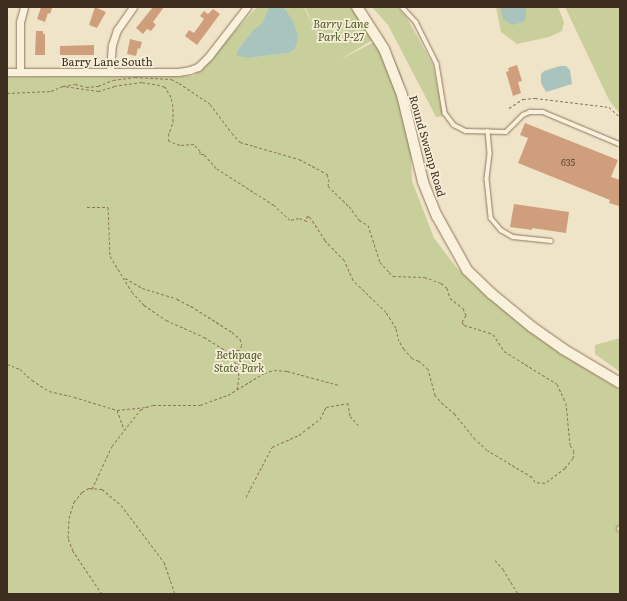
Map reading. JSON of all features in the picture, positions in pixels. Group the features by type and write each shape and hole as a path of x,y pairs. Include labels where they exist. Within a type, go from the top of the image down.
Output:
{"main road":[{"name":"Round Swamp Road","path":"357,7 384,49 402,96 423,182 437,216 467,270 532,327 620,383"}],"street":[{"path":"20,72 20,22 24,7"},
{"path":"110,72 112,45 117,30 133,7"},
{"name":"Barry Lane South","path":"7,72 178,72 190,70 204,61 247,7"}],"lane":[{"path":"402,7 416,22 437,64 445,113 454,125 466,131 506,132 527,113 543,112 619,144"},
{"path":"488,131 490,154 487,178 491,218 501,230 513,237 551,241"}],"path":[{"path":"7,93 51,91 63,86 75,84 86,87 98,86 113,80 135,77 171,79 210,104 240,142 299,159 322,170 327,174 329,179 328,186 349,206 359,220 368,225 380,262 393,276 424,277 441,283 447,288 450,298 463,308 466,315 462,322 464,325 493,334 504,351 557,384 566,403 570,445 574,451 573,458 556,476 545,483 535,482 532,477 487,450 435,395 428,369 419,361 412,358 404,349 399,341 396,328 386,312 353,280 344,260 325,240 310,217 307,216 307,221 299,218 290,220 274,206 216,168 204,154 200,154 200,151 194,144 180,144 169,141 168,136 173,122 173,106 171,97 165,87 142,82 115,86 99,91 63,86"},
{"path":"509,108 523,98 535,98 608,107 620,117"},
{"path":"87,208 108,207 110,256 132,292 154,312 166,320 204,337 225,350 244,369 264,372 274,370 287,371 339,385"},
{"path":"124,278 142,288 177,299 191,306 221,325 242,341 242,345 239,350 233,352 225,350"},
{"path":"235,361 239,377 237,390"},
{"path":"7,364 20,369 32,380 49,391 116,410 153,405 200,405 228,395 264,372"},
{"path":"246,497 272,447 308,428 320,419 326,407 348,402 350,416 358,425"},
{"path":"92,489 112,446 140,410 146,407"},
{"path":"116,410 124,429"},
{"path":"102,594 73,551 68,538 69,518 74,502 82,492 92,489 102,489 121,505 164,562 175,594"},
{"path":"495,560 503,569 518,594"}],"green space":[{"name":"Bethpage State Park","path":"257,7 269,7 262,23 253,30 237,51 249,58 288,53 286,9 284,7 304,7 320,41 305,7 357,7 376,38 339,60 384,37 401,74 409,106 412,181 434,238 456,267 484,294 556,350 620,390 620,594 7,594 7,77 194,76"},
{"path":"372,7 397,7 407,18 433,65 443,116 436,117 388,25"},
{"path":"496,7 558,7 564,22 562,31 549,37 517,44 501,32"},
{"path":"565,7 620,7 620,114 609,100"},
{"path":"620,338 620,372 595,354 595,345"}],"water":[{"path":"269,7 284,7 292,20 297,32 298,40 294,50 288,53 249,58 237,56 237,51 253,30 262,23"},
{"path":"500,7 526,7 526,18 523,22 512,25 503,19"},
{"path":"560,66 566,66 570,70 572,84 546,92 541,83 541,74 544,71"}],"building":[{"path":"41,7 52,8 50,14 48,13 45,22 37,19"},
{"path":"95,7 106,12 97,28 89,25"},
{"path":"153,7 164,7 153,22 156,25 151,31 147,29 143,34 136,28"},
{"path":"213,9 220,14 197,45 185,36 189,30 194,33 204,19 200,16 204,11 208,14"},
{"path":"36,31 43,31 43,34 45,34 45,55 35,55"},
{"path":"130,39 142,42 140,49 138,48 136,56 127,54"},
{"path":"94,45 94,55 60,55 60,46"},
{"path":"517,65 522,81 518,82 521,93 513,96 506,72 509,71 508,68"},
{"path":"525,123 618,160 611,177 620,180 619,206 609,203 610,200 518,163 528,138 520,135"},
{"path":"514,204 569,212 566,233 532,228 532,230 510,227"}],"park label":[{"name":"Barry Lane Park P-27","path":"341,30"}]}
